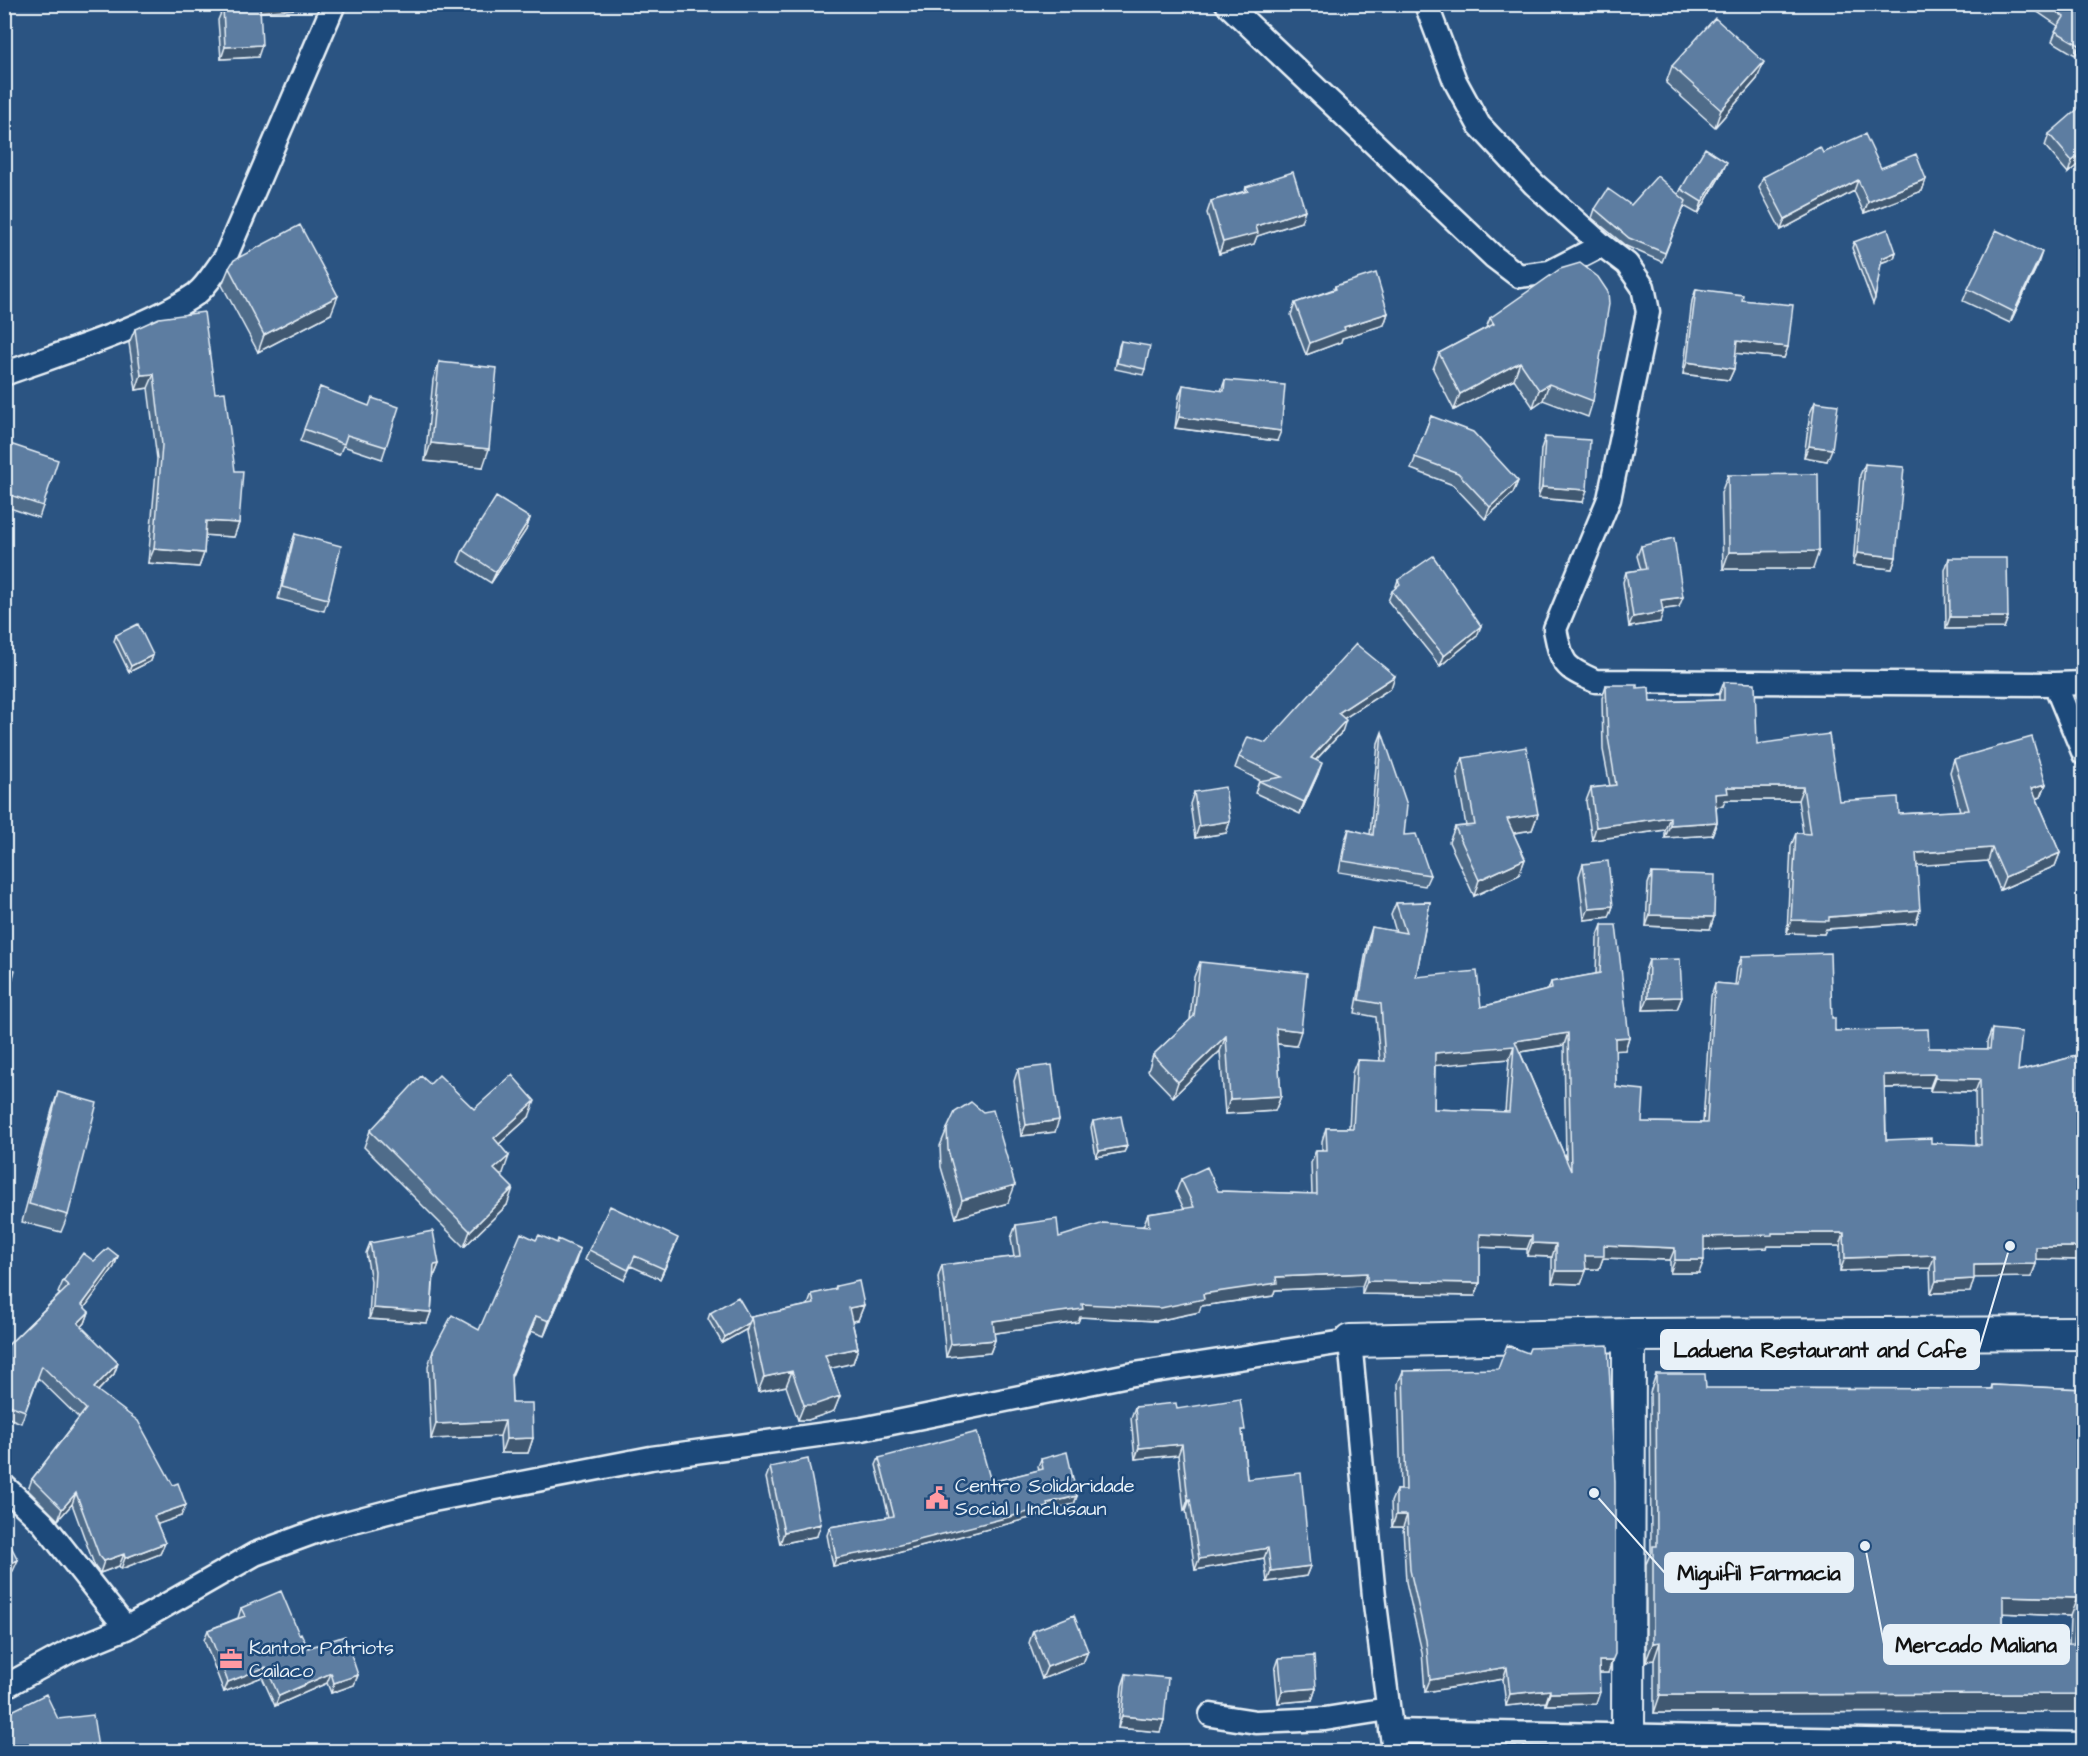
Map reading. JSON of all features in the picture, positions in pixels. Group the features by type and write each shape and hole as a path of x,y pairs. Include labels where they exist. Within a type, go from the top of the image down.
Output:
{"street":[{"path":"4,374 128,327 198,293 225,258 334,4"},
{"path":"1227,4 1494,257 1519,276 1550,272 1602,246"},
{"path":"1426,4 1455,81 1479,125 1534,184 1602,246 1627,264 1643,287 1648,312 1608,499 1555,629 1559,651 1569,670 1595,681 2084,683"},
{"path":"2055,684 2084,754"},
{"path":"4,1687 72,1650 126,1628 255,1554 323,1529 433,1500 651,1458 862,1429 1128,1375 1350,1341 1629,1335 2084,1333"},
{"path":"1628,1736 1629,1335"},
{"path":"1350,1341 1374,1596 1391,1731"},
{"path":"4,1486 43,1523 126,1628"},
{"path":"1211,1715 1256,1722 1325,1719 1391,1731 2084,1744"}],"building":[{"path":"2046,4 2084,4 2084,37 2079,45 2055,31 2064,17"},
{"path":"260,6 262,45 225,47 223,8"},
{"path":"1715,18 1764,62 1721,110 1672,66"},
{"path":"2080,107 2084,111 2084,151 2072,161 2049,134"},
{"path":"1865,134 1881,168 1916,154 1926,179 1868,202 1858,180 1785,219 1763,177 1820,147 1823,153"},
{"path":"1705,148 1727,162 1702,202 1681,189"},
{"path":"1293,172 1305,210 1256,226 1258,233 1223,242 1211,201 1248,191 1246,187"},
{"path":"1657,176 1686,201 1665,253 1629,238 1595,209 1608,189 1631,205"},
{"path":"300,225 338,296 264,335 229,268 234,260"},
{"path":"1888,229 1896,252 1882,258 1875,298 1854,242"},
{"path":"1996,230 2042,252 2014,312 1968,289"},
{"path":"1580,263 1598,277 1608,292 1609,304 1593,401 1549,384 1539,390 1520,362 1460,394 1439,353 1494,324 1490,318 1560,269"},
{"path":"1376,273 1388,313 1344,327 1345,330 1310,343 1295,303 1336,289 1335,286"},
{"path":"1696,289 1743,295 1742,300 1793,305 1788,347 1737,341 1734,369 1687,362"},
{"path":"204,312 215,393 225,392 235,471 243,471 239,523 206,521 204,553 154,549 162,445 154,374 141,375 135,329 159,318"},
{"path":"1121,341 1150,346 1145,369 1117,363"},
{"path":"439,362 497,368 489,449 431,443"},
{"path":"1225,380 1285,385 1281,431 1179,417 1183,385 1224,391"},
{"path":"320,387 369,406 372,398 399,407 386,447 347,435 344,444 304,429"},
{"path":"1815,402 1838,405 1832,449 1809,446"},
{"path":"1431,416 1473,432 1518,481 1490,507 1458,473 1415,457"},
{"path":"1545,437 1590,440 1587,490 1542,487"},
{"path":"4,442 58,460 43,506 4,493"},
{"path":"1865,464 1904,467 1896,557 1857,553"},
{"path":"1818,474 1819,551 1729,552 1728,475"},
{"path":"496,497 530,518 496,572 463,550"},
{"path":"295,534 341,546 328,599 282,587"},
{"path":"1674,538 1683,597 1661,600 1663,612 1633,617 1626,572 1646,569 1641,546"},
{"path":"1433,556 1481,626 1444,656 1392,591 1400,584 1398,580"},
{"path":"1949,558 2007,558 2008,617 1950,617"},
{"path":"138,624 153,655 131,666 116,635"},
{"path":"1356,644 1395,676 1338,713 1346,720 1311,758 1322,763 1304,802 1259,781 1282,777 1239,757 1248,737 1266,743"},
{"path":"1724,682 1755,683 1757,744 1829,734 1839,801 1898,797 1899,814 1969,810 1954,759 2032,737 2046,784 2032,788 2060,853 2005,877 1992,848 1916,853 1920,910 1829,917 1829,921 1791,920 1796,833 1810,834 1803,787 1727,787 1728,793 1715,794 1717,822 1670,825 1670,817 1596,827 1591,788 1616,785 1608,737 1606,685 1649,687 1650,702 1724,700"},
{"path":"1382,732 1407,805 1404,835 1416,834 1430,875 1343,861 1349,829 1373,835"},
{"path":"1526,747 1538,814 1507,819 1525,859 1479,880 1455,827 1475,825 1463,758"},
{"path":"1225,787 1230,821 1199,826 1194,792"},
{"path":"1608,861 1613,906 1589,908 1583,864"},
{"path":"1652,873 1715,875 1714,917 1650,915"},
{"path":"1430,902 1416,977 1477,971 1481,1007 1552,989 1551,982 1600,973 1602,925 1616,925 1629,1037 1615,1038 1616,1087 1644,1090 1642,1122 1707,1123 1715,983 1738,985 1742,956 1830,953 1832,1018 1835,1018 1835,1031 1928,1029 1929,1048 1990,1049 1992,1029 2022,1032 2018,1071 2084,1054 2084,1247 2036,1247 2036,1264 1974,1265 1974,1279 1936,1281 1935,1255 1845,1258 1844,1233 1772,1233 1772,1235 1704,1237 1704,1260 1675,1260 1675,1248 1604,1245 1604,1256 1585,1256 1586,1271 1556,1271 1556,1244 1532,1243 1532,1236 1480,1234 1480,1283 1367,1281 1367,1273 1276,1277 1277,1283 1203,1294 1204,1299 1161,1308 1082,1304 1083,1309 993,1321 995,1340 951,1344 942,1265 1020,1256 1016,1225 1057,1219 1059,1237 1104,1223 1149,1227 1148,1214 1194,1207 1181,1179 1207,1167 1218,1191 1317,1194 1316,1150 1327,1150 1326,1128 1353,1128 1357,1060 1385,1061 1381,1004 1359,1000 1372,927 1406,933 1396,903","holes":["1568,1033 1571,1171 1515,1041","1514,1046 1509,1112 1434,1109 1435,1053","1935,1074 1935,1078 1980,1079 1981,1145 1931,1143 1931,1138 1886,1140 1884,1075"]},
{"path":"1680,959 1682,997 1648,998 1649,960"},
{"path":"1200,962 1307,973 1301,1031 1276,1028 1281,1096 1230,1099 1226,1036 1178,1082 1153,1055 1194,1016"},
{"path":"4,967 15,970 4,1013"},
{"path":"1052,1065 1059,1120 1026,1125 1018,1069"},
{"path":"439,1075 474,1109 512,1075 535,1101 494,1138 509,1156 494,1169 513,1188 470,1231 370,1131 421,1076 430,1084"},
{"path":"58,1092 97,1103 68,1215 29,1204"},
{"path":"971,1102 983,1112 993,1110 1015,1185 962,1200 948,1150 947,1129 955,1112"},
{"path":"1121,1116 1127,1146 1099,1151 1093,1121"},
{"path":"610,1206 678,1238 664,1269 635,1256 628,1270 589,1250"},
{"path":"433,1231 439,1264 434,1265 431,1312 373,1308 375,1271 370,1243"},
{"path":"521,1233 536,1240 539,1235 557,1243 558,1239 580,1249 549,1321 536,1316 511,1375 512,1403 532,1403 533,1438 506,1439 505,1421 436,1424 433,1351 452,1315 479,1330"},
{"path":"108,1248 118,1256 82,1305 89,1312 78,1323 118,1363 94,1388 138,1421 173,1485 178,1483 186,1505 154,1516 165,1543 125,1558 124,1554 104,1561 99,1555 76,1493 62,1509 32,1479 86,1409 42,1366 25,1411 4,1403 4,1349 69,1286 63,1281 83,1253 94,1261"},
{"path":"859,1281 864,1305 849,1308 858,1348 825,1355 840,1396 814,1405 804,1405 792,1371 764,1377 751,1317 814,1304 812,1294"},
{"path":"738,1297 751,1319 749,1323 725,1337 710,1313"},
{"path":"1507,1345 1528,1353 1530,1348 1608,1345 1615,1482 1615,1654 1612,1661 1599,1661 1600,1692 1550,1693 1550,1690 1510,1694 1507,1667 1430,1680 1426,1640 1410,1570 1407,1515 1396,1515 1396,1490 1406,1490 1403,1371 1498,1369"},
{"path":"1656,1374 1705,1374 1706,1388 1992,1389 1992,1385 2084,1389 2084,1694 1660,1695 1660,1642 1653,1643 1653,1546 1657,1546","holes":["2003,1596 2077,1598 2074,1644 2003,1645"]},
{"path":"1240,1399 1245,1430 1242,1430 1247,1479 1301,1473 1310,1566 1271,1571 1268,1548 1199,1559 1190,1499 1188,1500 1182,1444 1139,1448 1135,1407 1176,1403 1177,1409"},
{"path":"977,1432 991,1482 1043,1469 1041,1459 1067,1452 1077,1496 1047,1503 1048,1507 884,1549 836,1558 830,1527 894,1516 879,1458"},
{"path":"808,1459 821,1524 784,1532 770,1467"},
{"path":"4,1533 18,1560 4,1566"},
{"path":"281,1591 299,1634 301,1633 308,1648 345,1636 358,1675 334,1683 331,1673 279,1696 266,1667 228,1682 208,1630 245,1616 241,1608"},
{"path":"1074,1615 1088,1651 1047,1667 1033,1631"},
{"path":"1314,1656 1316,1688 1282,1691 1279,1658"},
{"path":"1126,1674 1168,1678 1164,1720 1122,1716"},
{"path":"46,1694 58,1719 93,1715 98,1748 110,1746 111,1752 4,1752 4,1715"},
{"path":"1251,1745 1254,1752 1234,1752"},
{"path":"1690,1748 1718,1750 1718,1752 1690,1752"},
{"path":"1639,1749 1679,1752 1639,1752"}],"place":[{"name":"Laduena Restaurant and Cafe","path":"2010,1246"},
{"name":"Miguifil Farmacia","path":"1594,1493"},
{"name":"Centro Solidaridade Social I Inclusaun","path":"937,1498"},
{"name":"Mercado Maliana","path":"1865,1546"},
{"name":"Kantor Patriots Cailaco","path":"231,1659"}]}
